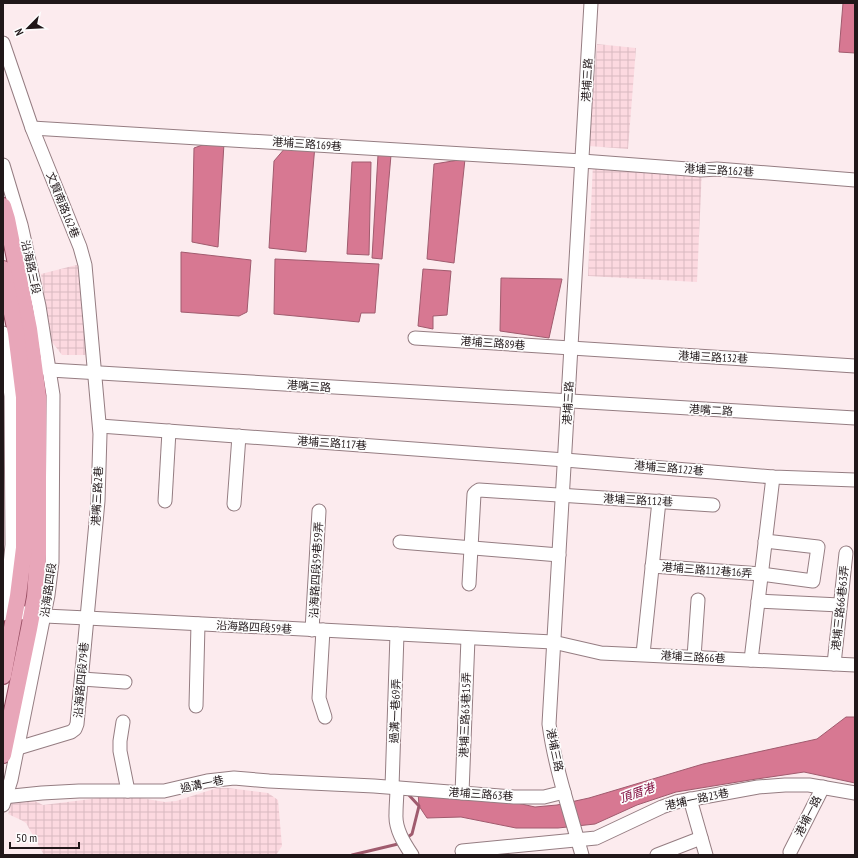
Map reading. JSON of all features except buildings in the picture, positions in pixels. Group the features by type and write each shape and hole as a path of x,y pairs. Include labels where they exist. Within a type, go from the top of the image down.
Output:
{"main road":[{"name":"沿海路三段","path":"3,206 7,219 29,329 20,368"},
{"path":"3,269 16,333 24,397 24,548 7,612 3,676"},
{"name":"沿海路四段","path":"3,755 38,615 35,597 38,554 38,396 20,368"}],"street":[{"name":"港埔三路","path":"576,834 549,724 591,3"},
{"name":"文賢南路162巷","path":"3,43 32,128 80,247 85,265 96,373"},
{"name":"港埔三路169巷","path":"32,128 582,161"},
{"name":"港埔三路162巷","path":"582,161 701,170 717,168 855,180"},
{"name":"沿海路三段","path":"3,165 21,225 39,306 20,368"},
{"path":"3,333 20,368"},
{"name":"港埔三路89巷","path":"415,338 571,348"},
{"name":"港埔三路132巷","path":"571,348 855,366"},
{"name":"港嘴三路","path":"20,368 568,402"},
{"name":"港嘴三路2巷","path":"87,618 98,501 100,426 96,373"},
{"name":"港嘴二路","path":"568,402 855,418"},
{"name":"港埔三路117巷","path":"100,426 565,460"},
{"path":"165,501 169,431"},
{"path":"234,504 239,436"},
{"name":"港埔三路122巷","path":"565,460 773,477 855,480"},
{"path":"751,660 773,477"},
{"name":"港埔三路112巷","path":"469,584 474,494 479,490 659,502 713,504"},
{"name":"港埔三路112巷16弄","path":"643,654 659,502"},
{"name":"沿海路四段59巷59弄","path":"319,511 319,698 325,717"},
{"name":"港埔三路112巷16弄","path":"652,566 761,574 814,580 818,547 765,541"},
{"path":"400,542 559,555"},
{"name":"港埔三路66巷63弄","path":"834,664 846,553"},
{"path":"694,657 698,600"},
{"path":"758,601 840,605"},
{"name":"沿海路四段59巷","path":"7,612 87,618 553,642"},
{"name":"沿海路四段","path":"4,799 18,748 38,615"},
{"name":"沿海路四段79巷","path":"18,748 71,732 78,724 87,618"},
{"path":"196,706 198,624"},
{"name":"過溝一巷69弄","path":"397,634 396,825 411,853"},
{"name":"港埔三路63巷15弄","path":"462,793 468,638"},
{"name":"港埔三路66巷","path":"553,642 600,653 855,665"},
{"path":"82,679 125,682"},
{"path":"123,722 120,751 128,791"},
{"name":"過溝一巷","path":"4,799 50,792 164,792 207,781 234,778 395,789"},
{"name":"港埔一路23巷","path":"462,851 516,850 576,834 596,838 662,807 690,799 758,787 785,785 823,787"},
{"name":"港埔一路","path":"790,854 823,787 855,793"},
{"name":"港埔三路63巷","path":"395,789 531,798 566,797"},
{"path":"690,799 706,855"},
{"path":"576,834 579,854"},
{"path":"657,855 701,838"}],"shaded area":[{"path":"597,44 636,48 628,149 589,146"},
{"path":"593,163 702,168 697,282 588,276"},
{"path":"84,263 96,355 62,355 52,342 41,274"},
{"path":"217,788 268,793 278,800 282,846 276,855 44,855 26,823 8,814 14,795 25,796 43,805 123,795 165,802 176,801"}],"water":[{"path":"843,3 855,3 855,53 839,52"},
{"path":"208,143 224,143 218,247 192,242 194,148"},
{"path":"315,145 306,252 269,248 274,161 286,147"},
{"path":"378,155 391,155 382,259 372,258"},
{"path":"465,159 454,263 427,259 434,164"},
{"path":"352,162 371,162 369,255 347,254"},
{"path":"181,252 251,260 247,312 239,316 181,312"},
{"path":"275,259 379,264 375,313 361,313 359,322 274,314"},
{"path":"423,269 451,271 447,315 433,316 433,329 418,326"},
{"path":"501,278 562,279 549,338 500,331"},
{"name":"頂厝港","path":"846,717 855,717 855,783 804,772 750,780 676,792 637,805 595,824 558,828 516,828 461,817 427,818 419,806 418,792 472,793 535,807 557,805 589,798 703,764 817,739"}],"waterway":[{"path":"405,839 412,834 419,806 407,793"},
{"path":"352,855 401,842"}]}
